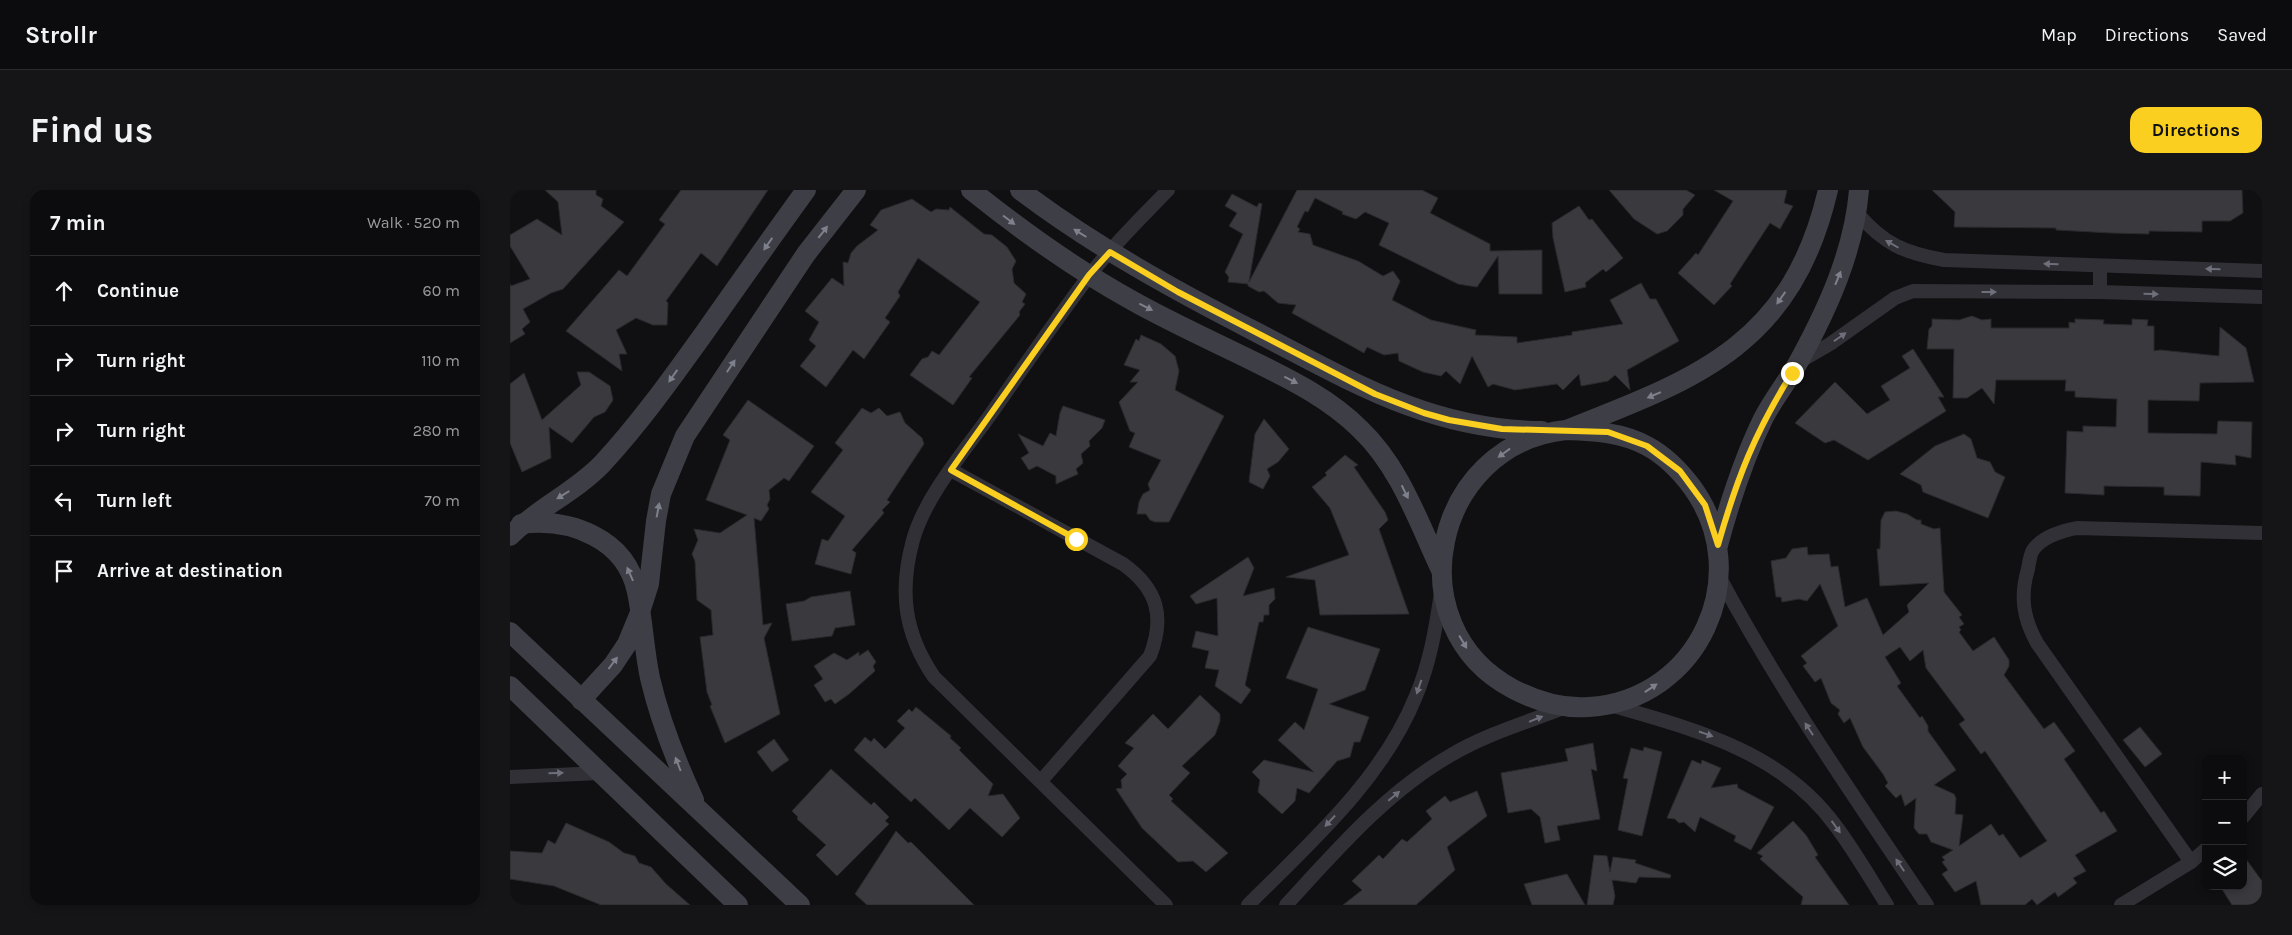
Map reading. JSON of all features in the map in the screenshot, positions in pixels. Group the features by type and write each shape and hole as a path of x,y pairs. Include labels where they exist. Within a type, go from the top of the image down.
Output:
{"street":[{"path":"514,528 576,487 626,438 667,386 806,190"},
{"path":"582,700 613,665 627,644 639,615 652,569 656,521 661,494 686,436 806,254 856,190"},
{"path":"970,190 1058,256 1134,302 1304,387 1334,406 1361,430 1384,457 1403,487 1441,579 1452,624 1471,656 1498,681 1530,698 1566,707 1609,705 1643,693 1673,673 1697,646 1713,614 1720,578 1718,545 1705,505 1680,471 1647,446 1608,432 1510,430 1475,425 1424,413 1399,404 1375,394 1178,292 1063,223 1020,190"},
{"path":"1166,905 934,677 922,660 912,637 905,607 906,572 914,539 927,508 951,470 1089,275 1168,190"},
{"path":"1248,905 1361,788 1401,728 1428,661 1441,579 1446,532 1460,497 1484,468 1515,446 1560,431 1682,383 1715,363 1746,338 1768,317 1801,269 1819,223 1828,190"},
{"path":"1718,545 1746,458 1764,418 1798,362 1825,310 1844,263 1857,213 1859,190"},
{"path":"1857,213 1874,233 1892,245 1914,255 1944,260 2262,271"},
{"path":"2100,266 2100,292"},
{"path":"1798,362 1830,344 1895,298 1913,291 2100,292 2262,297"},
{"path":"951,470 1123,564 1138,574 1149,588 1156,604 1159,622 1156,640 1150,656 1041,781"},
{"path":"514,528 549,522 576,527 600,539 615,550 629,569 634,584 656,700 682,774 698,809"},
{"path":"2191,862 2037,643 2027,625 2023,602 2024,581 2033,550 2049,536 2077,528 2262,533"},
{"path":"1720,578 1744,624 1800,715 1927,905"},
{"path":"510,632 800,905"},
{"path":"510,686 738,905"},
{"path":"1609,705 1711,735 1766,762 1791,780 1834,824 1887,905"},
{"path":"1286,905 1381,808 1418,775 1452,754 1566,707"},
{"path":"510,777 602,773"},
{"path":"2247,812 2262,794"},
{"path":"2121,905 2202,853"}],"building":[{"path":"545,190 596,190 596,195 603,199 601,206 624,222 563,289 551,293 523,309 530,322 522,329 525,334 510,343 510,284 511,286 530,279 510,246 510,235 537,219 562,235 558,202"},
{"path":"681,190 768,190 717,266 701,253 666,301 668,303 667,325 653,325 636,318 616,330 627,354 619,354 622,371 566,331 619,270 627,276 665,224 659,220"},
{"path":"1297,190 1422,190 1438,198 1430,213 1490,244 1490,251 1542,250 1542,294 1499,294 1498,256 1477,287 1458,284 1379,245 1389,223 1365,212 1356,219 1342,214 1343,212 1315,198 1308,212 1305,211 1297,227 1300,229 1298,232 1310,234 1313,245 1358,261 1383,276 1393,271 1400,281 1392,300 1431,320 1476,330 1475,335 1517,337 1517,343 1572,335 1572,332 1623,324 1610,300 1641,283 1650,299 1656,299 1679,341 1627,370 1630,390 1615,375 1608,381 1581,386 1579,374 1563,390 1557,384 1515,390 1493,384 1488,387 1472,356 1460,384 1446,371 1441,376 1423,372 1399,361 1398,353 1384,355 1367,347 1364,353 1292,313 1296,305 1278,303 1264,291 1259,292 1248,286 1248,284 1228,282 1229,277 1225,272 1243,234 1229,226 1237,213 1225,206 1232,194 1257,207 1259,203 1262,204 1249,282"},
{"path":"1609,190 1686,190 1695,195 1683,209 1683,215 1667,231 1657,234 1634,219"},
{"path":"1714,190 1787,190 1784,203 1793,206 1780,229 1770,223 1730,284 1732,286 1714,305 1678,273 1696,253 1698,255 1733,201"},
{"path":"1932,190 2242,190 2243,213 2230,221 2202,221 2202,232 2149,231 2149,234 2056,230 2056,228 1954,227 1955,212"},
{"path":"912,199 931,212 936,209 949,210 950,207 984,234 992,235 1007,247 1016,261 1012,269 1014,283 1026,294 1022,302 1025,304 1019,312 1020,315 969,377 972,378 953,405 910,375 922,359 928,357 932,351 939,355 980,302 918,258 898,292 900,296 885,318 890,322 864,359 853,350 826,387 800,366 816,346 809,340 819,322 805,311 832,278 844,286 843,262 848,263 851,253 857,246 878,230 870,225 881,210"},
{"path":"1579,206 1589,220 1592,219 1623,258 1606,272 1603,269 1585,283 1586,287 1565,292 1553,238 1552,223"},
{"path":"1972,316 1982,320 1991,319 1991,328 2069,328 2069,322 2075,323 2075,319 2104,320 2103,324 2132,325 2132,319 2148,320 2147,326 2154,326 2154,351 2219,356 2220,327 2246,348 2254,382 2200,383 2199,401 2148,400 2148,433 2217,434 2218,421 2252,422 2251,458 2235,455 2236,465 2201,462 2200,496 2164,495 2164,487 2104,486 2104,495 2065,493 2067,431 2083,432 2083,426 2116,427 2117,399 2075,397 2075,391 2065,391 2066,380 1996,380 1994,404 1982,388 1967,398 1953,398 1954,349 1927,349 1929,329 1932,326 1932,319 1959,320"},
{"path":"1141,335 1161,344 1175,356 1179,371 1175,390 1224,416 1169,522 1155,522 1150,520 1146,514 1137,514 1139,502 1143,494 1150,490 1148,484 1161,460 1129,447 1135,433 1130,431 1119,402 1138,382 1130,382 1140,370 1124,365 1136,339 1139,341"},
{"path":"1913,349 1944,397 1938,397 1946,411 1868,460 1834,440 1825,443 1795,423 1835,382 1867,414 1890,400 1881,386 1910,368 1902,356"},
{"path":"577,372 589,372 610,386 613,400 605,412 594,417 572,443 549,427 551,458 522,472 510,443 510,384 524,373 542,420 581,385"},
{"path":"748,400 814,446 789,481 784,478 769,490 770,499 767,505 769,509 761,521 754,518 763,625 772,623 764,638 780,714 725,743 710,706 712,705 707,692 700,637 713,635 711,610 697,600 695,561 692,554 698,540 694,529 720,533 747,515 706,500 730,440 723,435"},
{"path":"1063,406 1105,420 1102,428 1089,441 1090,446 1081,454 1083,463 1076,469 1078,474 1056,484 1056,476 1037,466 1029,470 1021,458 1029,453 1018,434 1043,446 1050,433 1056,436"},
{"path":"862,408 871,413 879,408 887,416 900,412 905,423 922,438 924,444 887,500 890,502 882,510 884,513 852,550 856,553 851,574 815,564 822,539 828,541 845,516 811,492 843,450 835,443"},
{"path":"1264,419 1289,449 1278,462 1267,469 1270,476 1263,489 1249,482 1255,434"},
{"path":"1964,434 1971,439 1977,458 1990,462 1995,472 2005,477 1988,518 1923,492 1921,485 1900,474 1935,446"},
{"path":"1345,455 1358,465 1354,467 1385,512 1388,520 1379,529 1409,614 1320,615 1315,580 1286,577 1349,555 1330,508 1312,487 1327,475 1325,473"},
{"path":"1896,511 1907,514 1917,520 1921,520 1921,524 1934,529 1940,528 1944,592 1962,615 1959,617 1964,624 1959,627 1961,630 1959,632 1973,651 1994,637 2009,660 2009,666 2004,675 2044,729 2054,722 2075,751 2064,759 2101,813 2104,811 2117,831 2075,855 2086,871 2073,878 2077,883 2058,897 2055,892 2037,905 2032,899 2025,905 1981,905 1976,881 1955,892 1942,874 1948,870 1942,862 1945,860 1942,857 1953,850 1931,842 1927,834 1919,834 1914,828 1916,798 1905,806 1901,794 1896,798 1885,786 1888,783 1863,747 1850,718 1844,723 1838,714 1840,710 1831,703 1821,678 1815,682 1803,666 1807,663 1801,656 1838,626 1820,584 1807,601 1799,599 1782,602 1781,597 1776,597 1771,561 1786,558 1792,549 1807,547 1808,555 1829,554 1831,567 1838,566 1845,607 1867,598 1883,635 1909,612 1907,605 1929,583 1880,586 1877,549 1880,549 1881,520 1885,512","holes":["1900,647 1910,661 1923,650 1926,668 1965,720 1959,724 1981,754 1985,751 2047,841 2020,858 2003,834 1999,836 1991,824 1959,846 1963,815 1955,814 1956,798 1954,794 1934,785 1956,770 1928,731 1928,726 1922,716 1920,718 1897,686 1901,683 1885,657"]},
{"path":"1248,557 1254,568 1243,596 1274,588 1275,599 1269,605 1269,615 1264,615 1263,622 1259,622 1245,685 1251,690 1241,704 1215,686 1219,670 1205,668 1209,651 1192,647 1196,631 1218,636 1217,598 1196,604 1190,596"},
{"path":"850,591 855,625 835,628 832,636 792,641 786,604 804,601 811,597"},
{"path":"1308,627 1380,649 1365,690 1329,704 1369,717 1360,742 1354,742 1350,757 1337,761 1309,793 1297,788 1295,801 1282,814 1258,792 1260,780 1252,772 1264,760 1314,772 1278,740 1295,722 1304,730 1318,689 1286,678"},
{"path":"868,650 876,662 873,666 875,671 835,704 831,699 825,702 814,685 823,679 814,666 834,653 847,660 859,652 859,656"},
{"path":"1200,695 1220,714 1220,721 1215,735 1182,766 1190,773 1169,795 1173,799 1171,801 1228,853 1206,872 1193,861 1178,862 1142,828 1116,789 1122,788 1121,780 1127,774 1118,766 1134,748 1125,743 1153,714 1168,729"},
{"path":"916,707 951,736 950,738 961,748 959,750 993,784 988,796 1003,794 1020,818 1002,837 970,808 949,830 915,798 911,802 854,750 865,737 871,742 874,738 885,749 905,728 897,721 909,709 912,712"},
{"path":"2140,727 2162,754 2145,767 2123,740"},
{"path":"774,739 789,760 772,772 757,752"},
{"path":"1593,743 1597,771 1591,769 1600,819 1557,826 1560,840 1545,843 1540,817 1531,809 1508,813 1501,773 1568,761 1565,749"},
{"path":"1644,747 1662,752 1642,836 1618,830 1628,779 1623,778 1631,748 1643,751"},
{"path":"1692,760 1701,764 1702,760 1721,768 1711,788 1737,784 1738,788 1774,807 1751,850 1734,841 1736,836 1700,817 1695,832 1684,822 1679,823 1675,819 1667,818"},
{"path":"831,769 871,805 874,802 889,817 885,821 889,824 837,876 816,855 826,845 797,819 798,817 792,811"},
{"path":"1477,791 1487,816 1447,847 1455,870 1416,905 1343,905 1362,890 1352,881 1379,855 1383,859 1402,839 1407,842 1432,819 1426,811 1445,796 1450,802"},
{"path":"1793,821 1806,835 1818,855 1815,857 1849,905 1801,905 1803,897 1760,859 1763,856 1757,853"},
{"path":"566,823 609,842 624,853 635,856 639,863 651,867 666,884 690,905 601,905 554,886 510,879 510,851 542,853 548,840 555,844"},
{"path":"896,831 908,843 911,842 974,905 867,905 855,894"},
{"path":"1594,855 1607,856 1610,872 1613,857 1636,860 1635,863 1671,875 1670,878 1639,877 1636,883 1612,880 1615,896 1613,905 1587,905"},
{"path":"2247,860 2262,881 2262,905 2232,905 2223,890 2247,890"},
{"path":"1567,874 1585,905 1532,905 1524,884"}],"route":[{"path":"1076,539 951,470 1089,275 1110,252 1178,292 1375,394 1399,404 1449,420 1475,425 1528,431 1608,432 1647,446 1680,471 1705,505 1718,545 1737,480 1746,458 1764,418 1792,373"}]}
